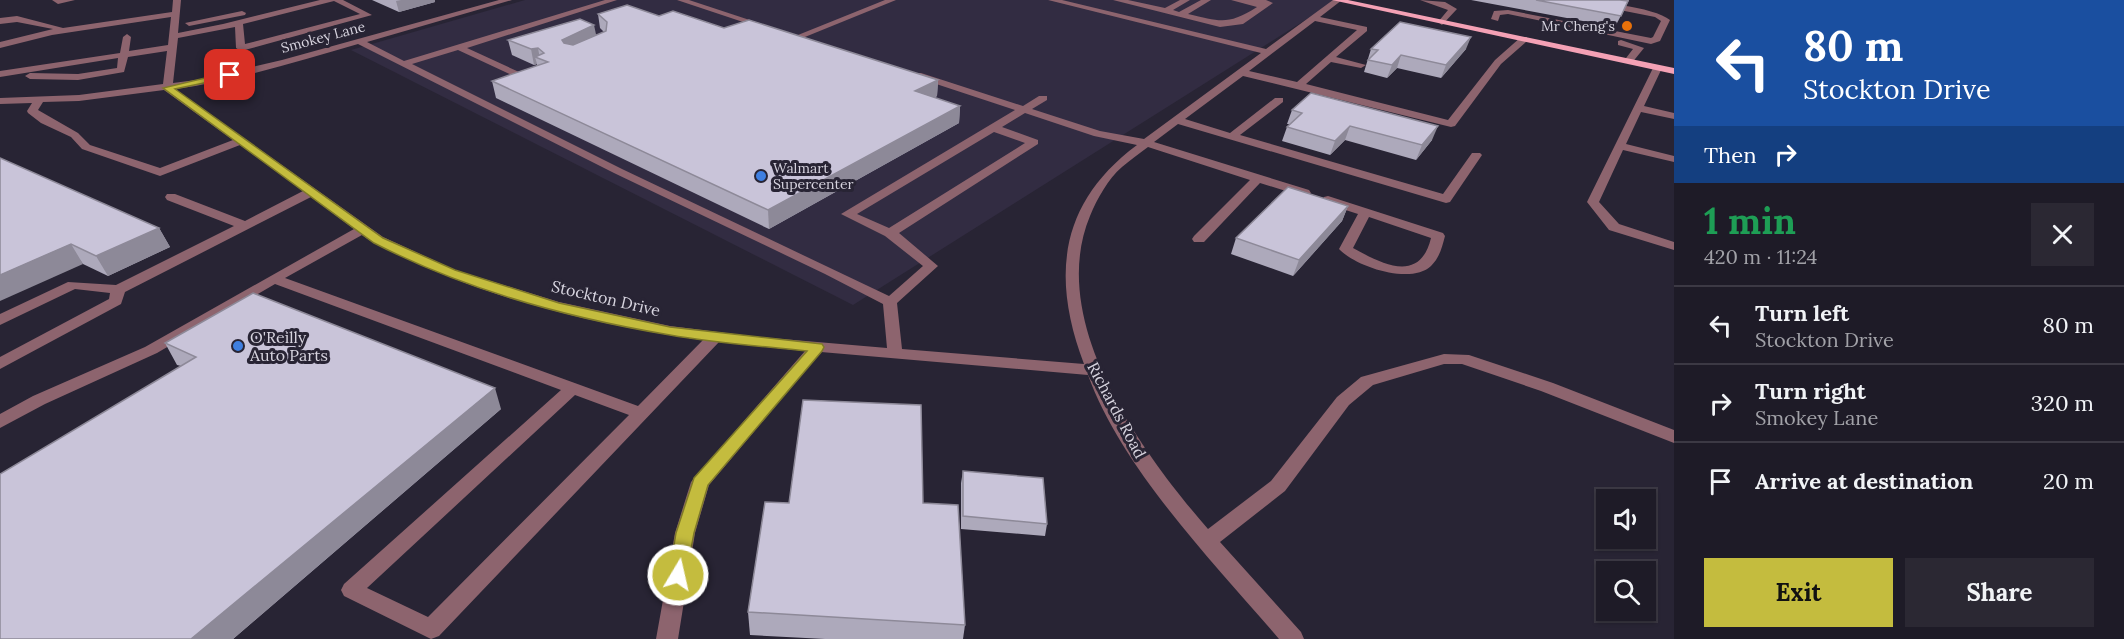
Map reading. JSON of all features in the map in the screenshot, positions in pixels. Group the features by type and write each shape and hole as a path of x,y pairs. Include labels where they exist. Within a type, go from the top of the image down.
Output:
{"main road":[{"path":"1337,0 1674,71"}],"street":[{"path":"56,0 58,2 71,0"},
{"path":"168,88 177,0"},
{"path":"175,31 300,0"},
{"path":"239,14 330,0"},
{"path":"239,14 241,48 368,15 337,0"},
{"name":"Smokey Lane","path":"0,100 39,100 168,88 249,71 508,0"},
{"path":"403,64 613,0"},
{"path":"681,0 816,43"},
{"path":"788,34 892,0"},
{"path":"1052,0 1162,27 1181,21 1207,0"},
{"path":"1091,10 1111,0"},
{"path":"1144,6 1156,0"},
{"path":"1166,11 1186,0"},
{"path":"1235,0 1264,7"},
{"path":"1181,21 1220,24 1240,22 1269,3 1253,0"},
{"name":"Richards Road","path":"1293,639 1170,496 1134,446 1094,370 1079,326 1074,302 1072,262 1082,217 1092,196 1117,165 1337,0"},
{"path":"1424,0 1445,4 1453,9 1442,22"},
{"path":"1573,0 1658,15 1666,20 1657,39 1639,48 1628,62"},
{"path":"1124,1 1166,11 1181,21 1267,52"},
{"path":"462,4 471,10"},
{"path":"1482,31 1495,19 1497,13 1508,12 1651,41"},
{"path":"0,45 66,30 176,14"},
{"path":"1299,85 1364,29 1313,18"},
{"path":"0,21 17,19 66,30"},
{"path":"551,19 568,25"},
{"path":"1495,19 1639,48"},
{"path":"1498,62 1494,57 1504,46 1508,36"},
{"path":"0,75 78,78 121,70 127,37"},
{"path":"1242,70 1289,85 1299,85 1450,124 1498,62 1524,39"},
{"path":"358,41 618,171 830,271 890,302"},
{"path":"0,75 173,47"},
{"path":"458,47 515,73 536,66"},
{"path":"1330,58 1361,65"},
{"path":"1657,68 1593,202 1614,227 1674,246"},
{"path":"906,72 1098,134 1145,143 1258,178 1365,212 1438,236 1433,254 1422,266 1404,272 1374,265 1346,249 1365,212"},
{"name":"Stockton Drive","path":"168,88 378,240 406,255 496,288 556,306 670,331 817,347 1094,370"},
{"path":"890,302 931,266 890,233 847,214 1043,98"},
{"path":"39,100 32,111 39,119 80,136 86,147 160,172 241,141"},
{"path":"1232,137 1279,100"},
{"path":"1638,108 1674,116"},
{"path":"1175,120 1446,199 1476,155"},
{"path":"890,233 1034,142 993,128"},
{"path":"1620,146 1674,159"},
{"path":"1199,239 1258,178"},
{"path":"0,320 73,285 118,290 311,192"},
{"path":"171,197 244,225"},
{"path":"0,422 39,400 115,368 150,350 363,229"},
{"path":"274,279 641,413"},
{"path":"0,364 116,301 118,290"},
{"path":"890,302 895,354"},
{"path":"573,388 351,590 431,629 715,337"},
{"path":"668,639 685,533 700,482 817,347"},
{"path":"1208,540 1278,486 1343,401 1367,381 1444,359 1463,359 1536,383 1674,437"}],"shaded area":[{"path":"525,0 1337,0 853,305 351,50"}],"building":[{"path":"1536,0 1620,0 1628,1 1621,16"},
{"name":"Walmart Supercenter","path":"627,5 659,16 673,11 724,28 749,20 938,80 915,91 960,106 768,210 492,81 548,62 535,57 544,53 538,48 531,49 508,40 580,19 594,25 562,40 564,43 573,45 606,31 607,22 598,14"},
{"path":"1400,22 1471,37 1446,65 1401,55 1392,65 1368,60 1378,50 1371,49"},
{"path":"1311,93 1438,126 1422,145 1350,126 1335,141 1287,127 1302,113 1292,110"},
{"path":"0,158 159,228 96,256 71,244 0,275"},
{"path":"1288,187 1348,206 1299,260 1236,238"},
{"path":"253,293 495,388 191,639 0,639 0,474 196,357 165,343"},
{"path":"803,400 921,405 923,503 958,505 965,625 748,612 765,502 789,503"},
{"path":"963,471 1043,478 1047,524 963,516"}],"place":[{"name":"Mr Cheng's","path":"1627,26"},
{"name":"Walmart Supercenter","path":"761,176"},
{"name":"O'Reilly Auto Parts","path":"238,346"}],"route":[{"path":"230,75 168,88 378,240 406,255 450,273 556,306 670,331 817,347 700,482 685,533 678,575"}]}
